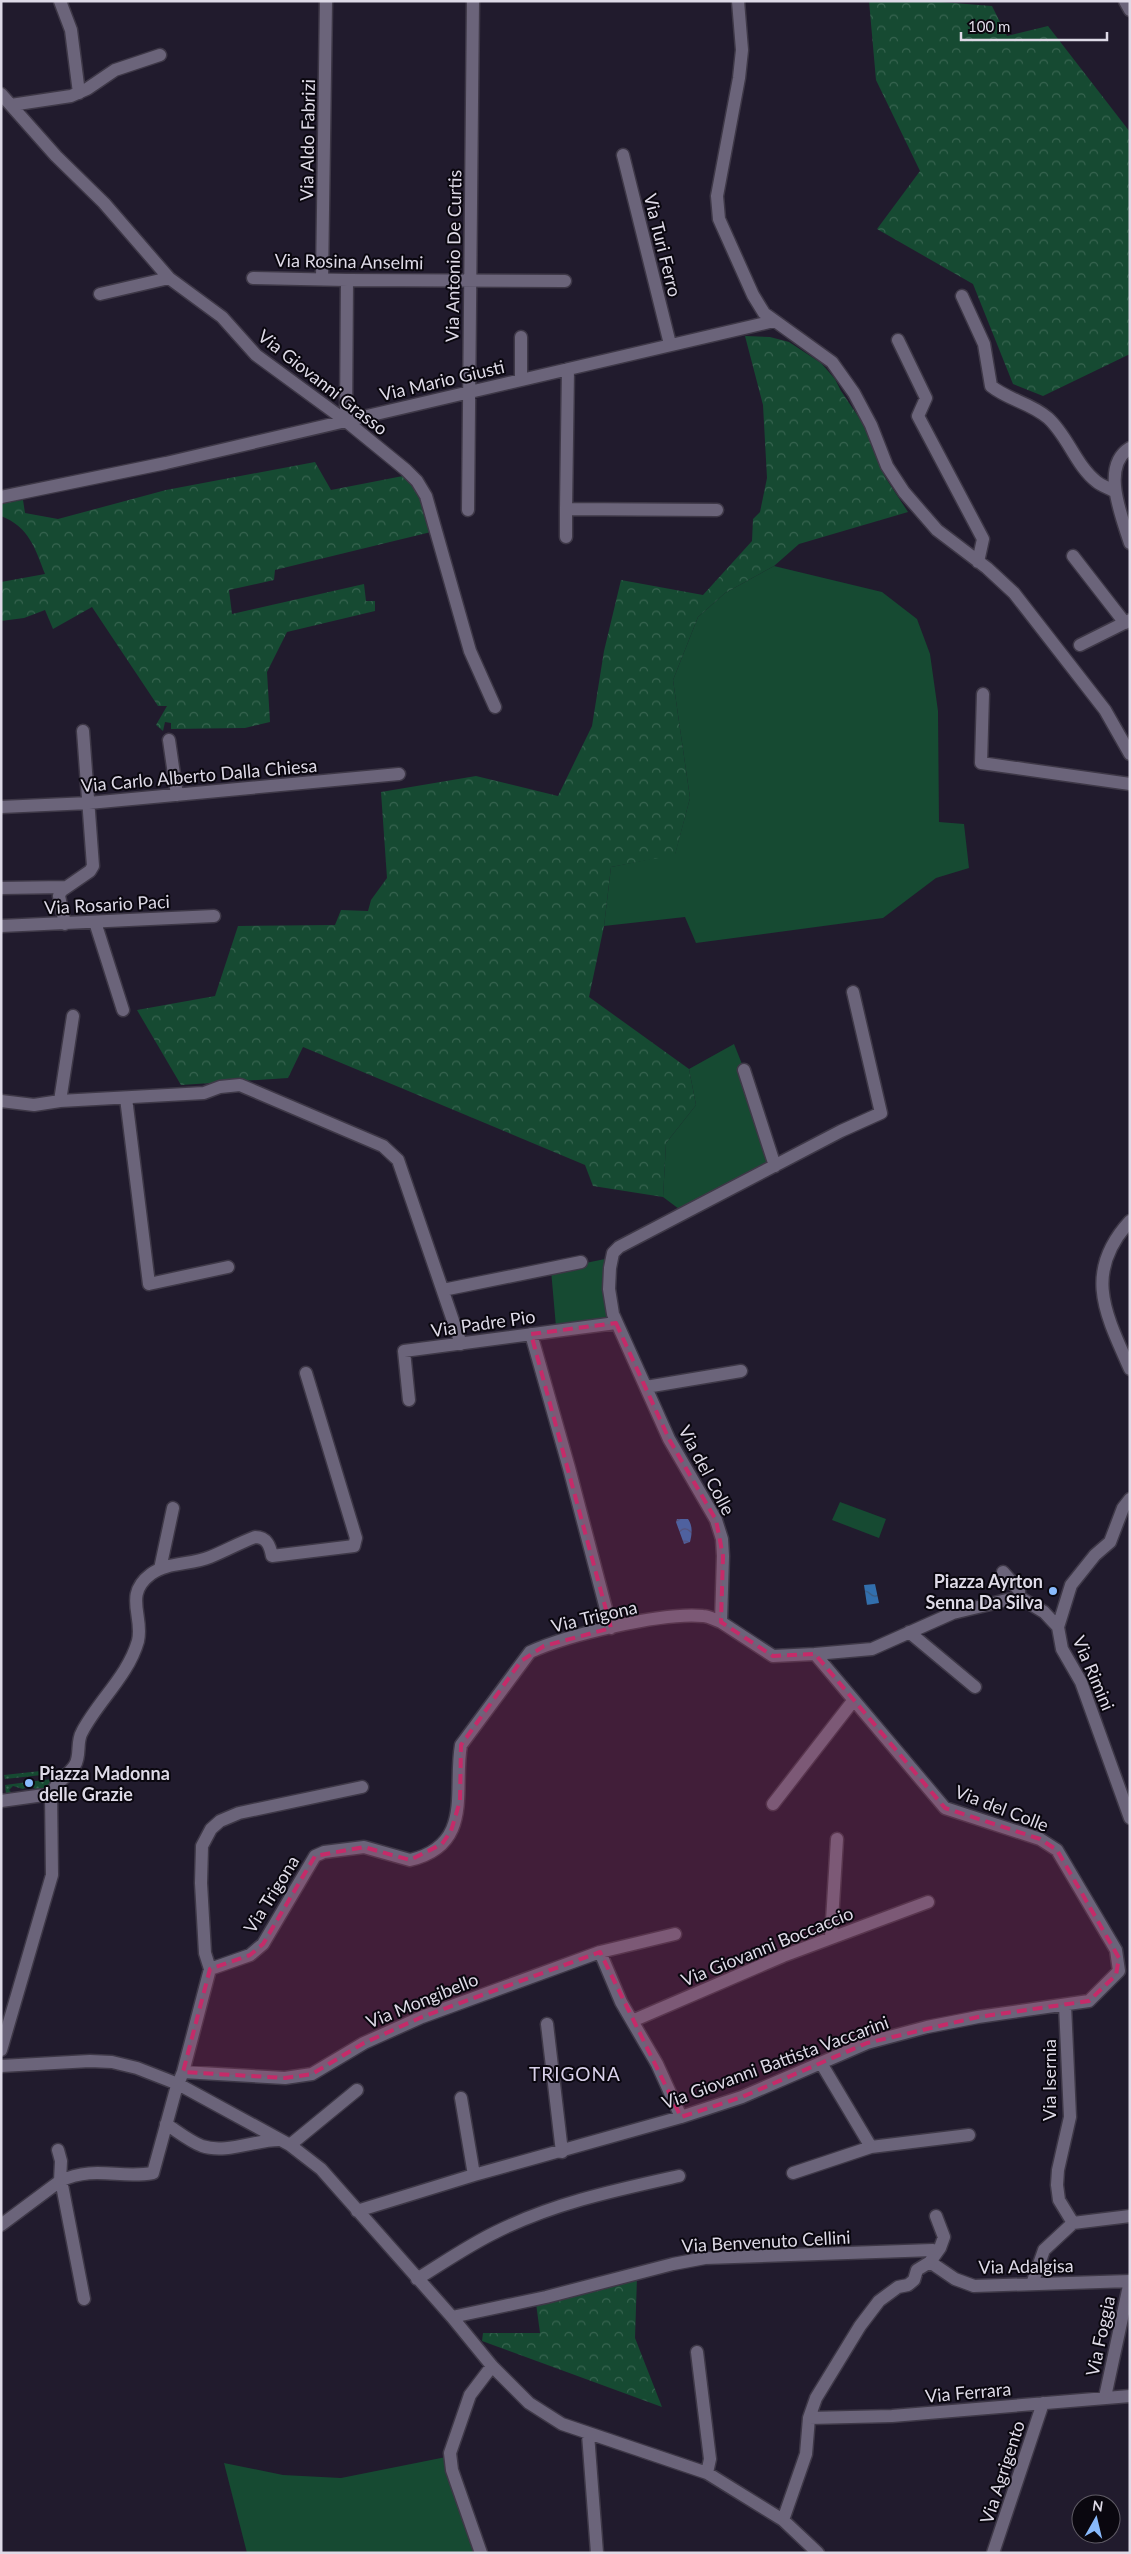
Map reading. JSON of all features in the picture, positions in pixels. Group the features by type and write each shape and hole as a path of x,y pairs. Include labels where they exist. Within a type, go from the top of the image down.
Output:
{"street":[{"path":"60,1 71,30 79,93"},
{"name":"Via Aldo Fabrizi","path":"322,279 326,1"},
{"name":"Via Antonio De Curtis","path":"468,510 473,1"},
{"path":"738,1 742,50 739,78 717,196 719,218 729,246 753,295 764,313 832,362 854,393 871,425 887,466 904,492 937,530 978,562 1014,594 1105,710 1130,754"},
{"path":"1125,1 1130,10"},
{"path":"11,105 79,93 115,70 160,55"},
{"name":"Via Giovanni Grasso","path":"1,94 56,156 104,203 169,278 222,317 256,355 346,421 417,481 426,496 470,651 495,707"},
{"name":"Via Turi Ferro","path":"623,155 670,344"},
{"path":"100,294 169,278"},
{"name":"Via Rosina Anselmi","path":"253,278 565,281"},
{"path":"346,421 347,280"},
{"path":"962,296 984,344 991,386 999,393 1047,417 1097,482 1114,491"},
{"name":"Via Mario Giusti","path":"1,497 166,463 774,321"},
{"path":"521,337 521,379"},
{"path":"898,340 926,398 918,416 983,539 978,562"},
{"path":"566,537 568,369"},
{"path":"1130,448 1120,456 1117,463 1114,491 1130,543"},
{"path":"566,509 717,510"},
{"path":"1073,556 1128,621 1080,646"},
{"path":"983,694 981,763 1130,784"},
{"path":"65,924 59,896 66,887 90,871 93,866 83,731"},
{"path":"169,740 177,795"},
{"name":"Via Carlo Alberto Dalla Chiesa","path":"1,807 89,803 399,774"},
{"path":"1,888 66,887"},
{"name":"Via Rosario Paci","path":"1,926 214,916"},
{"path":"95,922 123,1010"},
{"name":"Via del Colle","path":"721,1622 722,1539 716,1520 669,1439 616,1323 609,1289 613,1253 619,1246 841,1131 881,1113 853,992"},
{"path":"60,1101 72,1016"},
{"path":"744,1070 776,1166"},
{"path":"1,1101 34,1105 60,1101 204,1093 220,1087 240,1085 383,1146 398,1160 461,1344"},
{"path":"126,1098 149,1284 228,1267"},
{"path":"1130,1221 1108,1253 1102,1270 1101,1286 1108,1313 1130,1369"},
{"path":"443,1290 581,1262"},
{"name":"Via Padre Pio","path":"409,1400 404,1351 616,1323"},
{"path":"531,1334 611,1628"},
{"path":"646,1387 741,1371"},
{"path":"1,2050 52,1875 51,1794 59,1780 76,1763 81,1732 109,1694 133,1651 139,1630 135,1598 144,1582 160,1569 208,1558 255,1537 260,1537 268,1542 272,1556 354,1546 356,1538 306,1373"},
{"path":"721,1622 773,1656 872,1649 953,1613 1019,1597 1044,1612 1058,1627 1071,1585 1095,1555 1110,1542 1123,1508 1130,1500"},
{"path":"160,1569 173,1508"},
{"path":"1003,1572 1019,1590 1019,1597"},
{"name":"Via Trigona","path":"210,1969 250,1955 263,1944 315,1856 324,1852 364,1847 410,1860 442,1844 451,1831 460,1801 459,1757 461,1745 530,1652 544,1646 611,1628 663,1618 692,1615 706,1616 721,1622"},
{"name":"Via Rimini","path":"1058,1627 1062,1649 1081,1682 1130,1818"},
{"path":"909,1632 975,1687"},
{"name":"Via del Colle","path":"815,1654 852,1701 945,1808 1040,1840 1057,1850"},
{"path":"773,1804 852,1701"},
{"path":"1,2225 61,2181 93,2171 153,2173 210,1969 205,1953 201,1883 202,1846 211,1829 220,1821 239,1814 362,1787"},
{"path":"1,1801 51,1794"},
{"path":"831,1937 836,1839"},
{"name":"Via Giovanni Battista Vaccarini","path":"357,2210 681,2117 742,2096 867,2043 927,2027 978,2017 1089,2001 1119,1971 1119,1958 1057,1850"},
{"name":"Via Giovanni Boccaccio","path":"632,2021 831,1937 922,1904"},
{"name":"Via Mongibello","path":"180,2078 285,2078 312,2074 364,2043 422,2017 600,1952 675,1934"},
{"path":"600,1952 632,2021 657,2064 681,2117"},
{"name":"Via Isernia","path":"1065,2005 1070,2117 1058,2170 1057,2185 1059,2200 1073,2223"},
{"path":"547,2024 562,2152"},
{"path":"1,2066 90,2061 112,2062 180,2078 286,2142 321,2170 452,2317 492,2366 515,2391 538,2410 562,2424 588,2434 707,2473 783,2520 812,2550"},
{"path":"821,2064 871,2148"},
{"path":"166,2124 203,2146 214,2148 230,2148 261,2140 286,2142 357,2090"},
{"path":"461,2098 474,2175"},
{"path":"793,2173 871,2148 969,2135"},
{"path":"58,2150 61,2181 84,2298"},
{"path":"417,2278 495,2232 541,2212 599,2194 679,2176"},
{"path":"783,2520 806,2454 809,2418 816,2398 860,2326 879,2301 898,2287 908,2285 914,2280 917,2270 934,2257 944,2237 936,2216"},
{"path":"1032,2284 1044,2250 1073,2223 1130,2216"},
{"name":"Via Benvenuto Cellini","path":"452,2317 546,2297 673,2264 705,2258 933,2250 934,2257"},
{"name":"Via Adalgisa","path":"934,2257 955,2279 974,2286 1130,2281"},
{"name":"Via Foggia","path":"1106,2398 1130,2281"},
{"path":"697,2352 710,2459 707,2473"},
{"path":"480,2553 452,2470 450,2454 470,2394 492,2366"},
{"name":"Via Ferrara","path":"809,2418 892,2416 1130,2396"},
{"name":"Via Agrigento","path":"993,2553 1043,2403"},
{"path":"588,2434 597,2553"}],"highlighted area":[{"path":"616,1323 669,1439 716,1520 723,1556 721,1622 773,1656 815,1654 945,1808 1040,1839 1057,1850 1119,1958 1116,1975 1089,2001 978,2017 867,2043 742,2097 681,2117 600,1952 422,2017 364,2043 312,2074 285,2078 183,2072 210,1969 250,1955 263,1944 315,1856 364,1847 410,1860 442,1844 451,1831 460,1801 461,1745 521,1661 544,1646 611,1628 531,1334"}],"green space":[{"path":"869,1 928,1 992,6 1007,36 1048,26 1130,132 1130,354 1043,396 1013,384 973,284 877,229 920,171 876,80"},
{"path":"745,336 770,337 789,342 821,363 835,379 864,425 885,477 908,512 799,544 774,566 725,593 698,617 673,680 690,798 675,855 611,867 604,926 589,997 689,1069 696,1105 666,1143 663,1197 593,1186 585,1165 303,1047 288,1078 181,1085 137,1010 215,996 238,926 335,925 341,910 368,911 371,900 387,878 381,792 476,776 558,796 592,726 604,651 621,580 703,595 752,541 753,519 760,512 767,478 763,405"},
{"path":"315,462 331,490 408,475 416,483 431,532 275,570 274,580 229,590 232,614 364,584 366,601 375,601 375,611 287,632 267,672 270,722 245,728 171,729 171,723 165,722 163,731 156,725 167,706 158,706 92,607 53,629 45,610 24,618 1,621 1,582 45,574 34,547 25,532 1,516 1,503 23,500 25,513 58,519 166,490"},
{"path":"774,566 882,592 917,619 930,654 938,711 939,822 964,824 969,868 936,878 883,918 696,943 685,917 604,926 611,867 675,854 690,798 673,680 698,617 725,593"},
{"path":"734,1044 742,1064 738,1066 768,1164 679,1209 663,1197 666,1143 696,1105 689,1069"},
{"path":"605,1259 604,1284 610,1320 556,1327 551,1270"},
{"path":"840,1502 886,1519 879,1538 832,1520"},
{"path":"68,1768 56,1777 51,1774 5,1779 4,1775"},
{"path":"51,1779 51,1785 39,1792 30,1785 23,1789 13,1786 9,1790 13,1794 6,1794 5,1785"},
{"path":"637,2277 635,2338 662,2407 482,2341 483,2333 540,2333 536,2303"},
{"path":"446,2457 477,2553 247,2553 224,2463 283,2475 341,2478"}],"water":[{"path":"677,1519 688,1519 690,1522 692,1530 690,1542 684,1544 676,1522"},
{"path":"875,1584 879,1603 867,1605 864,1585"}],"place":[{"name":"Piazza Ayrton Senna Da Silva","path":"1053,1591"},
{"name":"Piazza Madonna delle Grazie","path":"29,1783"}],"district":[{"name":"TRIGONA","path":"575,2073"}]}
